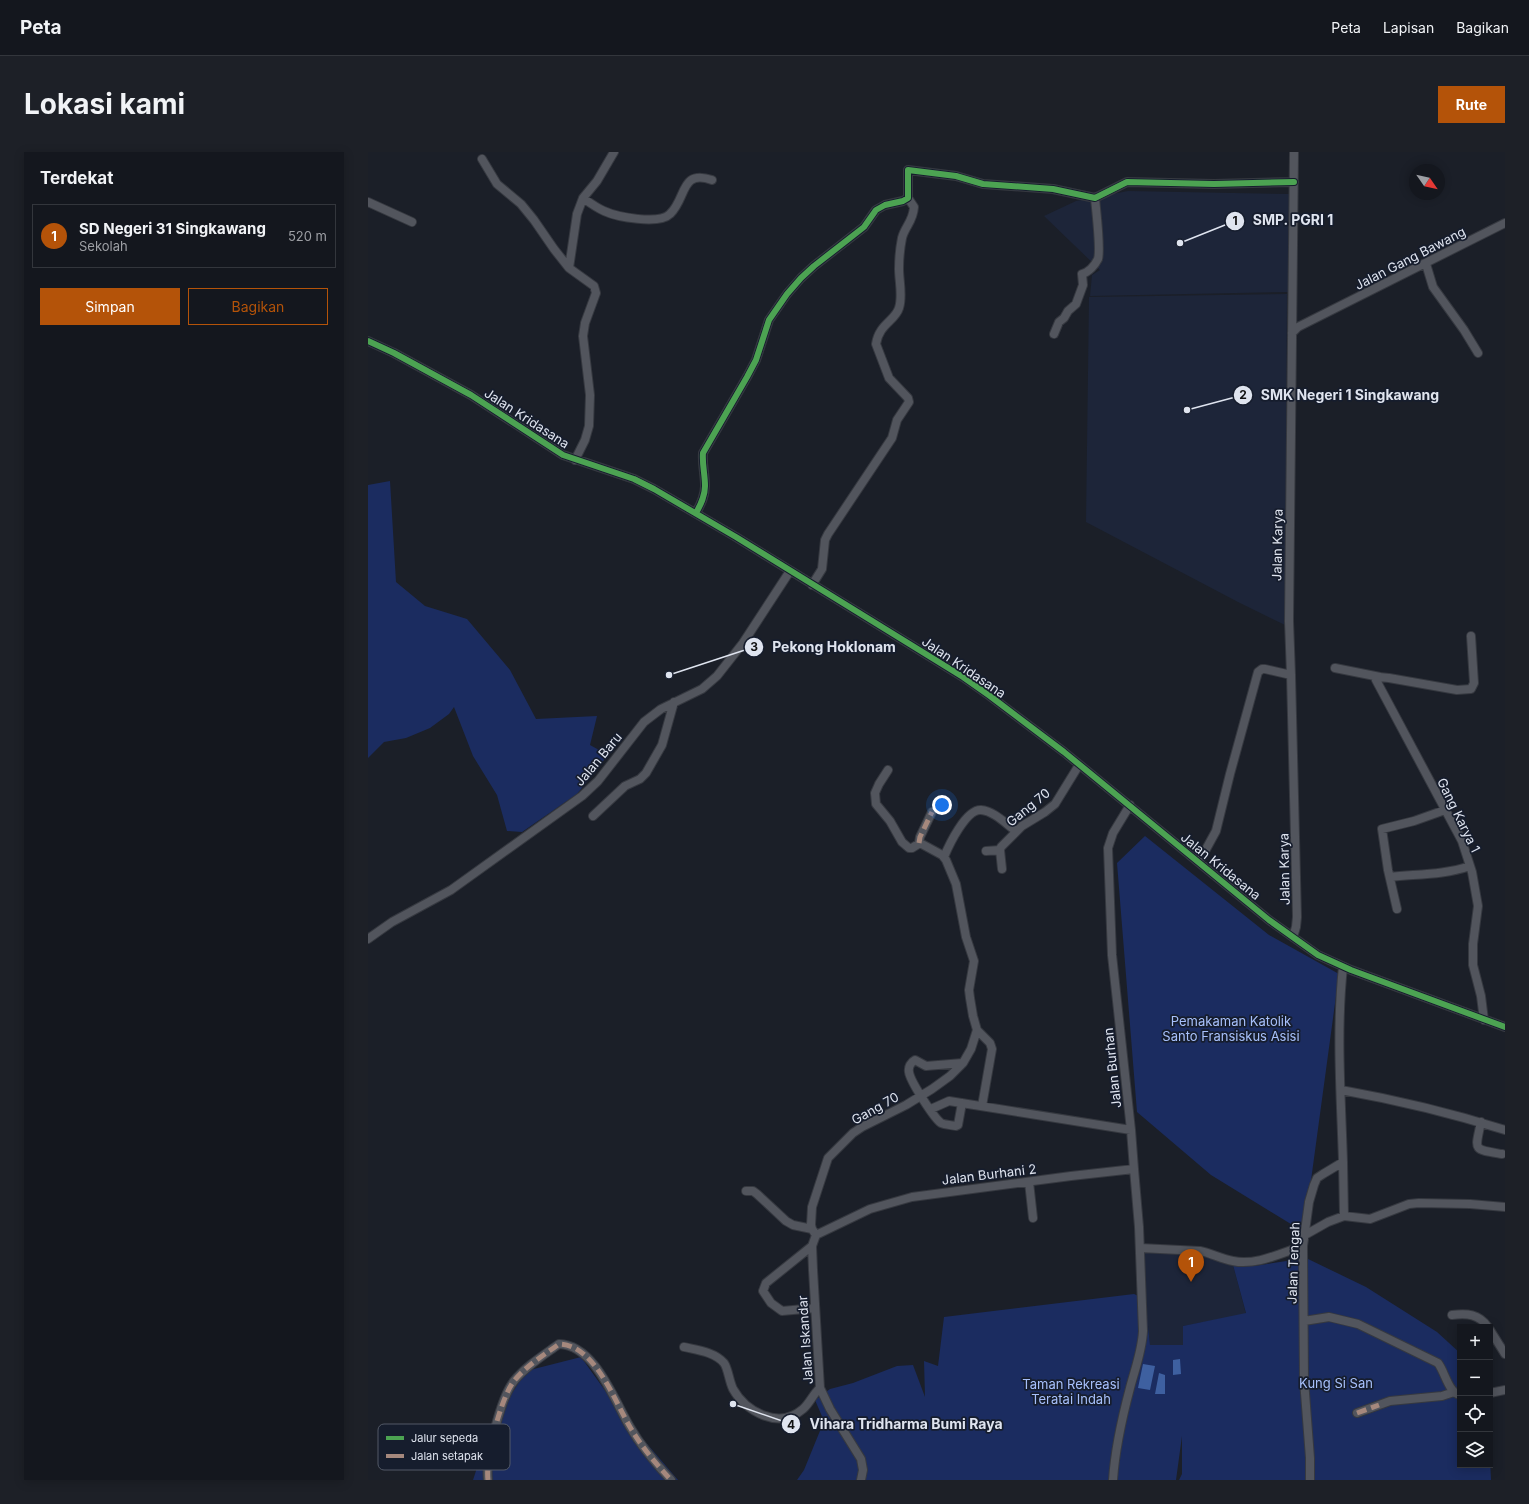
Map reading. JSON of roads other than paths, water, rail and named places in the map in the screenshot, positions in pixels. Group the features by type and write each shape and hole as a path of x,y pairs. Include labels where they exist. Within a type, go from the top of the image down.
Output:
{"street":[{"path":"569,268 577,214 583,198 597,181 614,152"},
{"name":"Jalan Karya","path":"1293,937 1297,917 1289,620 1289,551 1294,152"},
{"path":"482,159 497,184 521,204 569,268 594,286 596,293 585,323 583,336 590,395 589,426 585,440 575,460"},
{"path":"812,585 822,569 825,540 828,534 892,438 897,420 907,406 909,400 889,378 876,344 877,338 882,329 899,308 901,292 899,268 902,240 904,232 912,217 914,207 908,198 908,170 956,176 982,184 1053,189 1095,198 1127,182 1214,184 1294,182"},
{"path":"583,198 607,213 631,218 661,219 672,212 684,189 692,180 701,177 712,180"},
{"path":"696,513 703,499 705,490 703,453 748,377 756,360 768,320 801,278 864,227 876,210 886,205 904,201 908,198"},
{"path":"1054,334 1059,322 1076,304 1083,285 1082,274 1093,267 1098,258 1095,198"},
{"path":"368,202 412,222"},
{"name":"Jalan Gang Bawang","path":"1292,333 1298,327 1505,223"},
{"path":"1426,264 1433,287 1464,330 1478,353"},
{"name":"Jalan Kridasana","path":"368,341 394,353 465,392 495,410 551,448 575,460 645,484 696,513 963,677 1001,704 1130,805 1269,920 1318,955 1343,967 1505,1027"},
{"name":"Jalan Baru","path":"368,939 392,922 451,890 576,801 598,781 644,722 656,712 702,689 720,673 751,631 790,571"},
{"path":"1335,668 1457,690 1471,689 1474,683 1471,636"},
{"path":"1199,862 1216,831 1258,672 1265,669 1291,675"},
{"name":"Gang Karya 1","path":"1380,677 1376,682 1462,841 1470,866 1478,906 1473,944 1473,965 1482,1003 1484,1020"},
{"path":"592,816 625,786 646,773 662,745 674,702"},
{"name":"Gang 70","path":"1000,850 1016,831 1055,804 1079,765"},
{"path":"888,770 879,784 876,793 876,804 890,821 900,840 906,846 912,848 919,843 920,837 932,812"},
{"name":"Jalan Burhan","path":"931,1109 949,1101 1131,1130 1112,955 1108,848 1113,832 1130,805"},
{"path":"944,857 954,835 963,822 977,810 989,812 1016,831"},
{"path":"1397,909 1382,829 1414,821 1445,810"},
{"path":"919,843 944,857 950,867 956,884 966,937 973,956 974,966 970,980 970,998 973,1016 977,1030 990,1043 992,1049 982,1106"},
{"path":"986,851 1000,850 1002,869"},
{"path":"1390,877 1435,874 1455,871 1470,866"},
{"path":"1343,967 1340,991 1340,1025 1344,1216"},
{"path":"962,1103 959,1123 956,1126 941,1123 920,1096 908,1071 909,1065 913,1060 917,1060 926,1066 963,1064 977,1030"},
{"name":"Gang 70","path":"814,1232 811,1221 814,1197 828,1158 853,1133 906,1105 950,1076 963,1064"},
{"path":"1341,1090 1423,1107 1481,1122 1505,1130"},
{"path":"1481,1122 1476,1144 1483,1151 1502,1154"},
{"path":"1113,1480 1114,1466 1125,1408 1142,1345 1143,1331 1139,1227 1131,1130"},
{"name":"Jalan Tengah","path":"1310,1480 1310,1458 1304,1380 1304,1321 1302,1290 1303,1246 1309,1202 1317,1178 1343,1162"},
{"name":"Jalan Burhani 2","path":"814,1232 870,1209 912,1196 1134,1169"},
{"path":"1029,1182 1033,1218"},
{"path":"746,1191 753,1191 782,1218 793,1225 814,1232"},
{"path":"1305,1235 1328,1222 1344,1216 1370,1219 1410,1204 1470,1204 1505,1207"},
{"name":"Jalan Iskandar","path":"814,1232 812,1246 820,1388 830,1409 861,1459 863,1470 861,1480"},
{"path":"812,1246 766,1283 763,1291 771,1303 782,1312 815,1308"},
{"path":"1140,1248 1209,1252 1236,1262 1263,1260 1303,1246"},
{"path":"1452,1316 1477,1316 1481,1318 1486,1324"},
{"path":"1304,1321 1329,1317 1358,1324 1438,1363 1457,1393 1442,1396 1390,1401 1357,1413"},
{"path":"1493,1335 1505,1354"},
{"path":"497,1424 507,1392 514,1381 559,1344 567,1344 573,1347 596,1366 630,1428 656,1464 671,1480"},
{"path":"684,1347 719,1358 726,1367 729,1380 738,1398 755,1412 768,1418 787,1417 802,1410 820,1388"},
{"path":"1493,1392 1505,1390"},
{"path":"487,1470 488,1480"}],"place":[{"name":"SMP. PGRI 1","path":"1180,243"},
{"name":"SMK Negeri 1 Singkawang","path":"1187,410"},
{"name":"Pekong Hoklonam","path":"669,675"},
{"name":"SD Negeri 31 Singkawang","path":"1191,1282"},
{"name":"Vihara Tridharma Bumi Raya","path":"733,1404"}],"park label":[{"name":"Pemakaman Katolik Santo Fransiskus Asisi","path":"1231,1028"},
{"name":"Kung Si San","path":"1336,1383"},
{"name":"Taman Rekreasi Teratai Indah","path":"1071,1392"}]}
